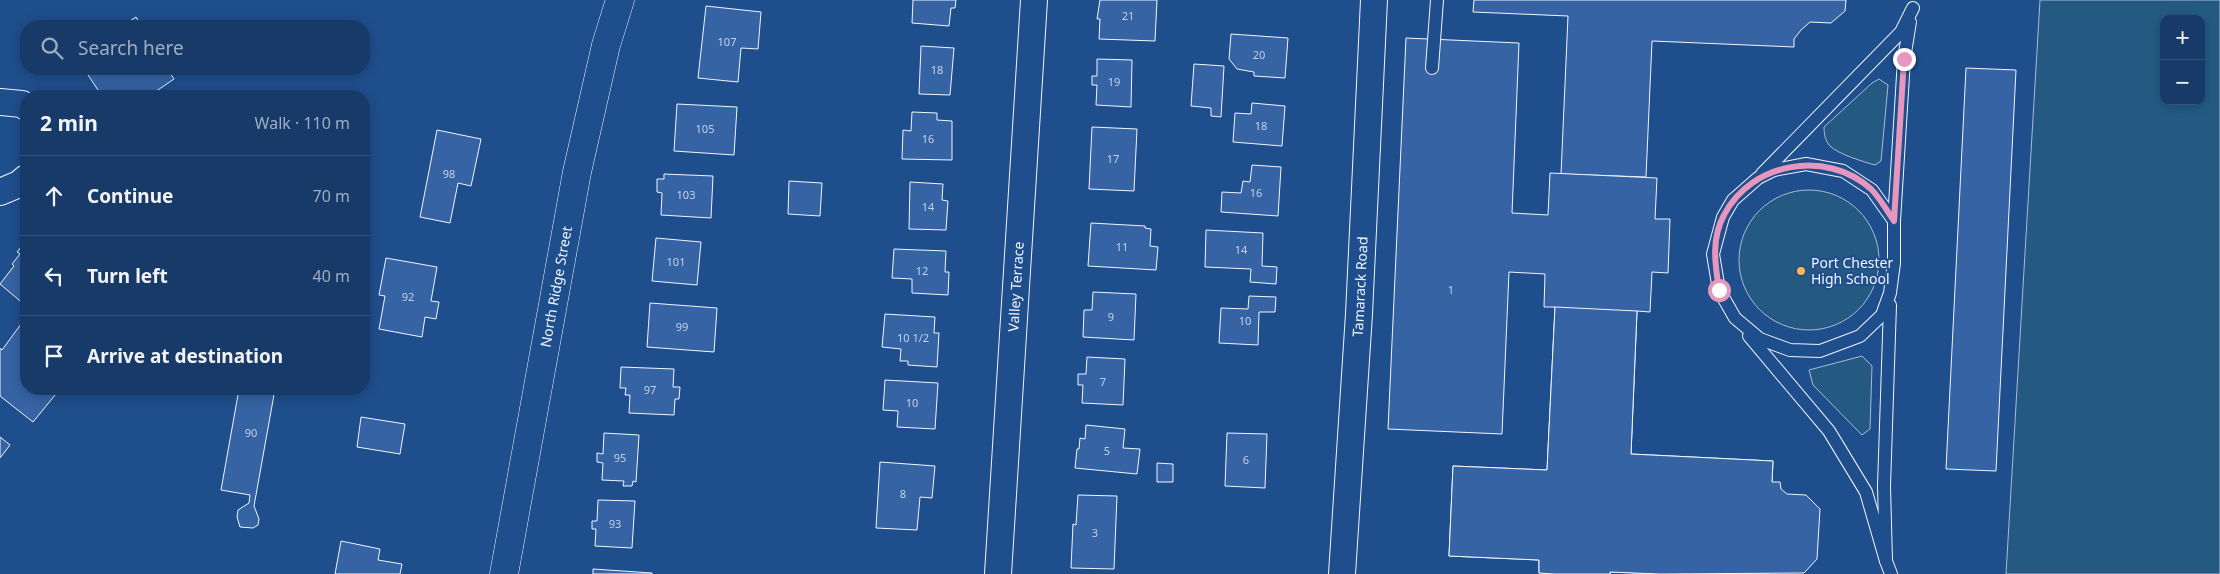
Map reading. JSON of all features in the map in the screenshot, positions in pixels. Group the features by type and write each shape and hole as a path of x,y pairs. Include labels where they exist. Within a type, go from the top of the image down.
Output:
{"street":[{"name":"North Ridge Street","path":"504,574 577,172 606,45 620,0"},
{"name":"Valley Terrace","path":"998,574 1034,0"},
{"name":"Tamarack Road","path":"1342,574 1359,314 1374,0"},
{"path":"0,102 20,104"},
{"path":"0,192 20,183"}],"lane":[{"path":"1432,68 1437,0"},
{"path":"1891,574 1866,492 1829,431 1735,318 1719,290 1713,254 1723,217 1733,200 1758,178 1901,32 1913,4"},
{"path":"1886,560 1884,486 1890,293 1894,263 1894,221 1904,59 1913,4"},
{"path":"1758,178 1774,170 1806,164 1844,171 1872,190 1894,221"},
{"path":"1735,318 1760,339 1790,350 1820,351 1860,336 1882,315 1890,293"}],"shaded area":[{"path":"2040,0 2220,0 2220,574 2006,574"},
{"path":"1879,79 1888,85 1881,161 1875,165 1834,149 1827,142 1824,127 1872,83"},
{"path":"1809,190 1836,196 1848,202 1858,211 1867,221 1873,233 1879,260 1873,287 1867,299 1858,309 1848,318 1836,324 1809,330 1782,324 1770,318 1760,309 1751,299 1745,287 1739,260 1745,233 1751,221 1760,211 1770,202 1782,196"},
{"path":"1862,356 1872,366 1870,429 1862,435 1813,385 1809,370"}],"building":[{"path":"913,0 956,0 955,8 951,8 949,26 912,23"},
{"path":"1100,0 1157,0 1155,41 1099,39 1100,19 1097,19"},
{"path":"1474,0 1846,0 1845,11 1831,23 1810,22 1801,30 1794,39 1794,47 1652,41 1646,177 1561,174 1568,16 1473,12"},
{"path":"706,6 761,12 758,49 741,48 738,82 698,78"},
{"path":"1231,34 1288,38 1285,78 1254,76 1254,72 1237,69 1229,59"},
{"path":"1406,38 1519,43 1512,213 1548,215 1550,173 1657,178 1655,219 1670,219 1668,273 1652,272 1650,312 1637,311 1631,454 1773,461 1768,574 1539,573 1539,560 1449,556 1453,466 1547,470 1555,307 1544,307 1545,274 1509,272 1502,434 1388,429"},
{"path":"921,46 954,48 950,95 919,94"},
{"path":"1097,59 1132,60 1131,107 1096,105 1097,85 1092,85 1092,76 1097,76"},
{"path":"1194,64 1224,66 1221,117 1211,116 1211,108 1191,106"},
{"path":"1966,68 2016,70 1996,471 1946,469"},
{"path":"88,75 171,75 174,79 158,90 98,90"},
{"path":"1252,103 1285,106 1282,146 1233,142 1235,113 1251,114"},
{"path":"677,104 737,107 734,155 674,151"},
{"path":"912,112 937,113 937,120 952,121 952,160 902,159 903,130 911,131"},
{"path":"1092,127 1137,129 1134,191 1089,189"},
{"path":"437,130 481,139 471,186 458,183 450,223 420,217"},
{"path":"1252,165 1281,167 1278,216 1221,212 1222,192 1241,193 1243,181 1250,182"},
{"path":"664,174 713,176 711,218 661,215 662,193 657,192 657,179 664,179"},
{"path":"789,181 822,183 820,216 788,214"},
{"path":"910,182 943,184 942,200 948,201 946,230 909,229"},
{"path":"1091,223 1145,226 1145,228 1151,229 1150,246 1158,247 1156,270 1088,266"},
{"path":"1206,230 1263,233 1262,266 1277,267 1276,284 1250,282 1251,269 1205,267"},
{"path":"656,238 701,242 697,285 652,281"},
{"path":"894,249 946,251 945,272 949,272 948,295 912,293 912,279 892,278"},
{"path":"20,254 20,301 0,284 14,266 12,264"},
{"path":"386,258 437,267 431,301 439,302 436,319 425,317 422,337 379,329 385,296 379,295"},
{"path":"1093,292 1136,294 1134,340 1083,337 1084,310 1092,310"},
{"path":"1249,296 1276,297 1275,312 1259,312 1258,345 1219,343 1221,308 1248,309"},
{"path":"650,303 717,308 714,352 647,347"},
{"path":"1555,307 1637,311 1631,454 1773,461 1772,482 1780,482 1781,489 1787,494 1806,495 1820,509 1817,559 1804,573 1660,574 1610,572 1610,574 1554,574 1539,573 1539,560 1449,556 1453,466 1547,470"},
{"path":"885,314 935,317 934,333 939,333 937,367 908,365 908,361 900,361 901,349 882,347"},
{"path":"20,325 20,395 55,395 33,422 0,396 0,348 2,350"},
{"path":"1087,357 1125,359 1123,405 1082,403 1083,385 1078,385 1078,374 1086,374"},
{"path":"621,367 674,369 673,387 680,387 679,399 675,399 674,415 629,413 630,395 625,395 626,388 620,388"},
{"path":"885,380 938,383 935,429 897,427 898,411 883,410"},
{"path":"238,395 274,395 254,506 259,519 258,525 253,528 240,527 237,517 238,510 249,503 250,495 221,490"},
{"path":"361,417 405,424 400,454 357,447"},
{"path":"1086,425 1125,429 1123,448 1140,449 1137,474 1075,468 1077,449 1079,449 1080,438 1085,439"},
{"path":"604,433 639,435 636,482 633,481 632,486 623,486 624,481 602,480 603,463 597,462 597,453 603,454"},
{"path":"1227,433 1267,434 1265,488 1225,486"},
{"path":"0,437 10,445 0,458"},
{"path":"880,462 935,466 932,498 920,497 917,530 876,528"},
{"path":"1157,463 1173,464 1173,482 1157,482"},
{"path":"1078,495 1117,496 1114,569 1071,568 1073,524 1076,525"},
{"path":"598,500 635,501 632,548 595,546 596,529 592,529 592,521 597,521"},
{"path":"341,541 380,549 378,560 402,564 400,574 335,574"},
{"path":"593,569 652,573 652,574 593,574"}],"place":[{"name":"Port Chester High School","path":"1801,271"}],"route":[{"path":"1719,290 1713,254 1723,217 1733,200 1758,178 1774,170 1806,164 1844,171 1872,190 1894,221 1904,59"}]}
